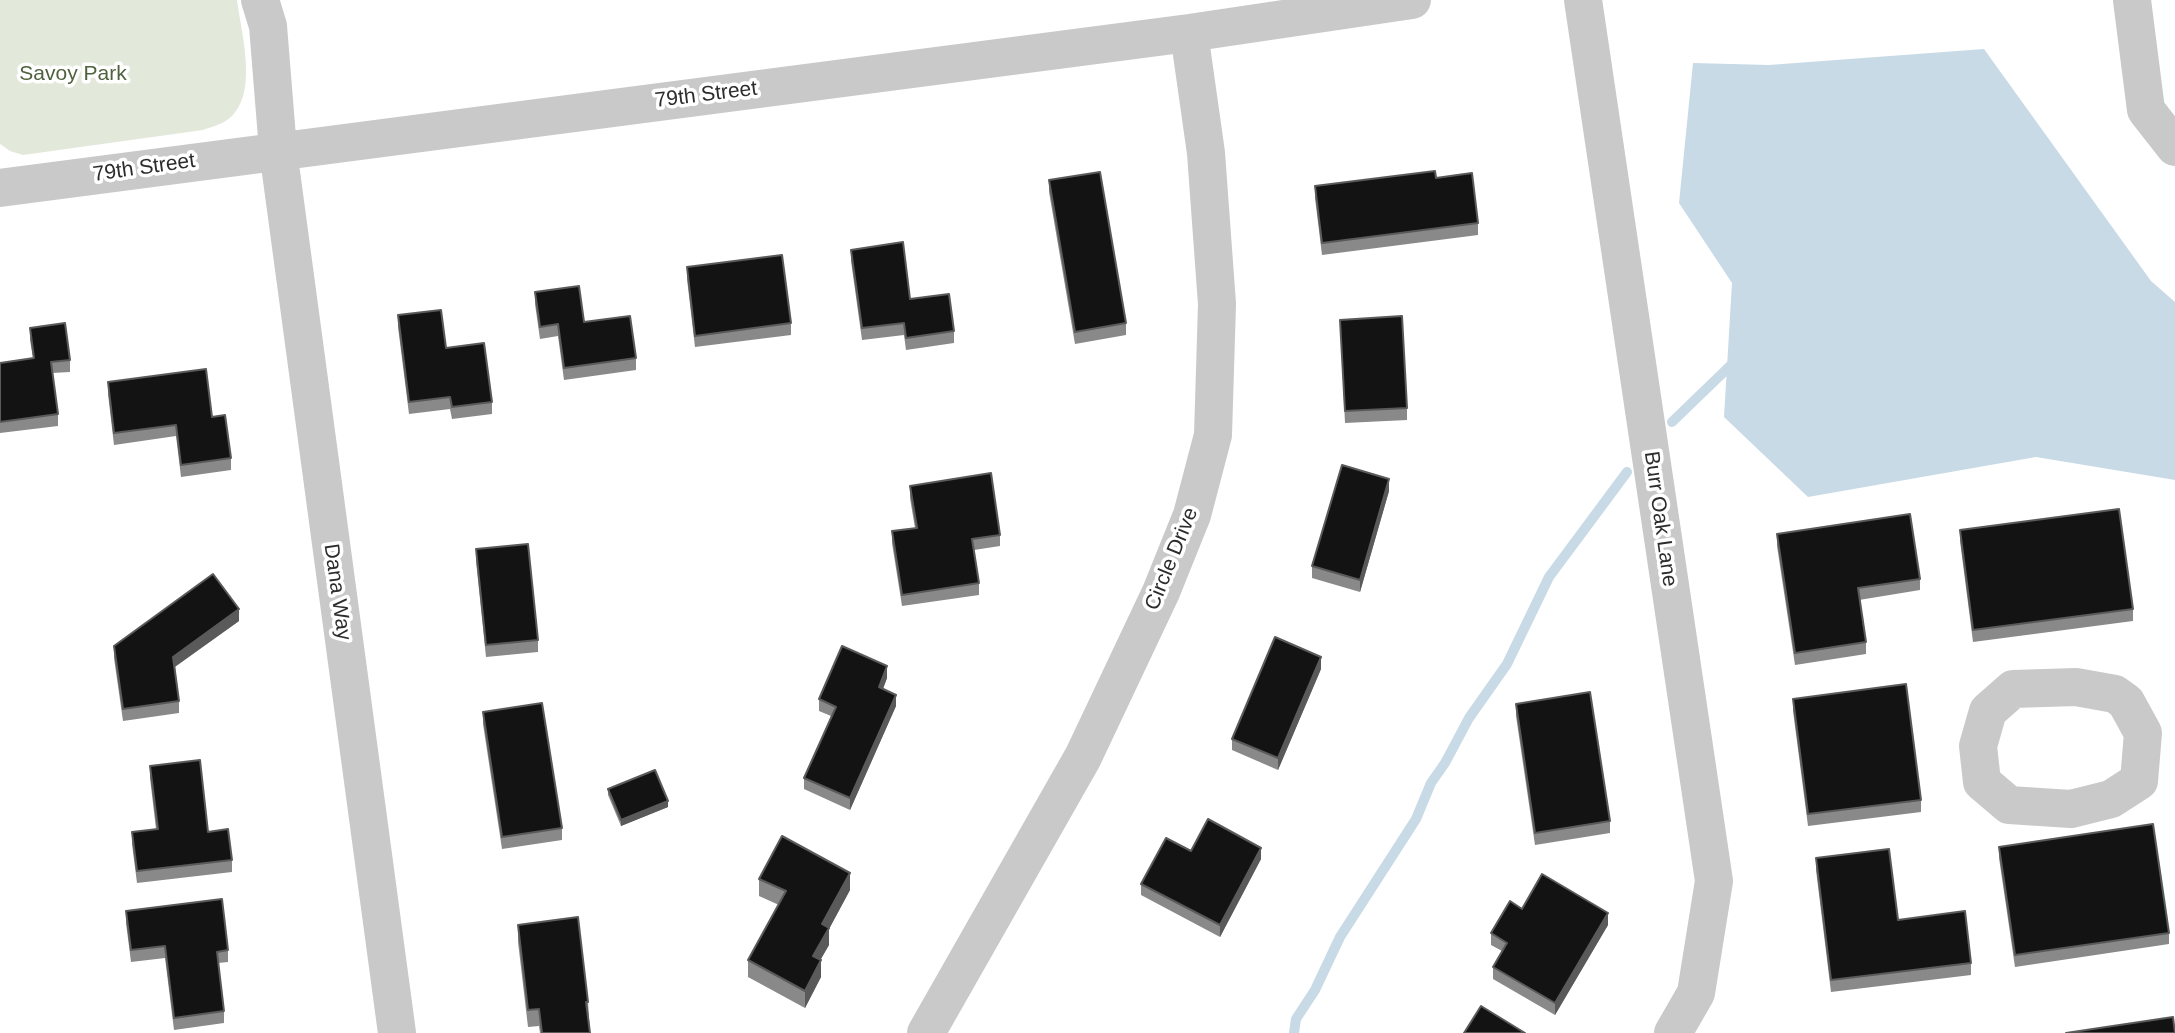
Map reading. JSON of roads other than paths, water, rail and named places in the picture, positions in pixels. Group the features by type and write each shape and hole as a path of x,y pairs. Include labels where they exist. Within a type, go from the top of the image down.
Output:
{"street":[{"name":"79th Street","path":"0,188 1189,33 1412,0"},
{"name":"Burr Oak Lane","path":"1583,0 1714,881 1696,993 1673,1033"},
{"path":"2132,0 2146,110 2175,147"},
{"name":"Dana Way","path":"271,9 278,150 397,1033"},
{"name":"Circle Drive","path":"926,1033 1083,757 1161,592 1192,515 1213,435 1217,304 1206,153 1189,33"}],"water":[{"path":"1984,49 2151,281 2175,302 2175,480 2036,457 1808,497 1724,417 1732,283 1679,203 1693,63 1769,65"}],"waterway":[{"path":"1672,422 1731,365 1738,364"},
{"path":"1294,1033 1296,1019 1315,990 1340,937 1416,819 1431,783 1469,718 1507,664 1549,577 1627,472"}],"park label":[{"name":"Savoy Park","path":"73,74"}]}
